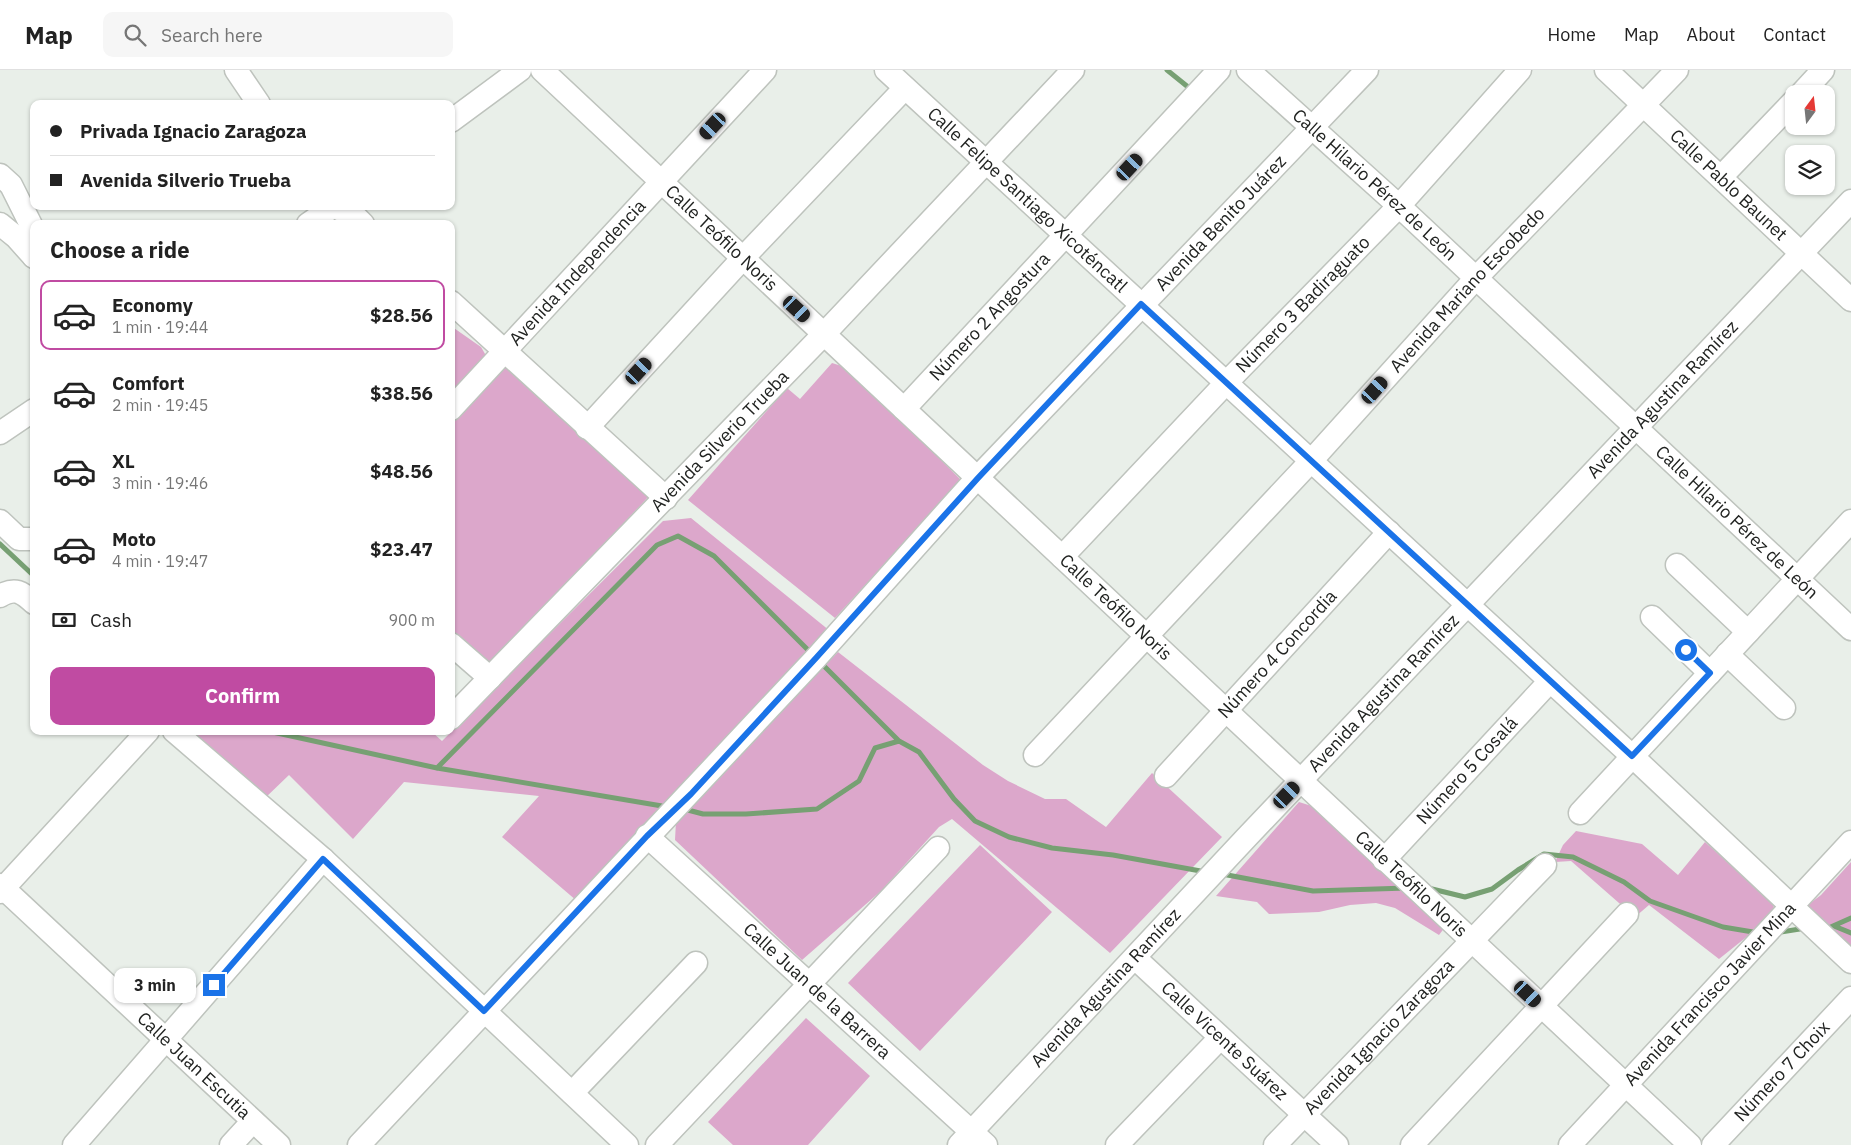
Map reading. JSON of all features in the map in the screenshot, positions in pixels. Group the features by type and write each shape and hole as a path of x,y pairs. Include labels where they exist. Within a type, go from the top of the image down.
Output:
{"street":[{"path":"236,70 256,100"},
{"path":"455,118 520,70"},
{"name":"Calle Teófilo Noris","path":"542,70 1690,1145"},
{"name":"Avenida Independencia","path":"455,405 765,70"},
{"name":"Calle Felipe Santiago Xicoténcatl","path":"886,70 1550,680 1851,962"},
{"name":"Avenida Silverio Trueba","path":"455,714 824,334 985,161 1073,70"},
{"name":"Número 2 Angostura","path":"904,409 1219,70"},
{"name":"Calle Hilario Pérez de León","path":"1248,70 1311,129 1335,147 1399,206 1851,629"},
{"name":"Avenida Benito Juárez","path":"359,1145 647,836 678,807 816,658 978,478 1141,304 1368,70"},
{"name":"Número 3 Badiraguato","path":"1062,557 1226,383 1399,206 1520,70"},
{"name":"Calle Pablo Baunet","path":"1606,70 1851,300"},
{"name":"Avenida Mariano Escobedo","path":"1036,755 1311,461 1476,278 1677,70"},
{"path":"1809,85 1823,70"},
{"path":"587,428 743,258 905,88"},
{"path":"1721,178 1785,110"},
{"path":"0,175 11,185 30,225"},
{"name":"Avenida Agustina Ramírez","path":"972,1140 1135,958 1246,838 1851,201"},
{"path":"314,220 329,210"},
{"path":"338,210 353,220"},
{"path":"0,224 30,254"},
{"path":"455,306 587,428 666,498"},
{"path":"0,433 30,413"},
{"path":"0,521 9,531 30,540"},
{"path":"1580,813 1851,521"},
{"name":"Número 4 Concordia","path":"1166,776 1389,532"},
{"path":"1677,565 1748,632"},
{"path":"0,596 16,590 22,592 30,599"},
{"path":"1652,617 1710,673"},
{"path":"455,647 490,678"},
{"path":"1728,654 1784,708"},
{"name":"Número 5 Cosalá","path":"1384,860 1550,680"},
{"path":"1,888 144,735"},
{"path":"179,735 323,859 627,1145"},
{"name":"Calle Juan de la Barrera","path":"647,836 810,984 972,1140"},
{"name":"Avenida Francisco Javier Mina","path":"1570,1145 1851,842"},
{"path":"657,1145 938,848"},
{"path":"74,1145 323,859"},
{"name":"Avenida Ignacio Zaragoza","path":"1275,1145 1545,865"},
{"name":"Calle Juan Escutia","path":"1,888 279,1145"},
{"path":"1412,1145 1627,914"},
{"name":"Calle Vicente Suárez","path":"1135,958 1337,1145"},
{"path":"572,1093 696,963"},
{"name":"Número 7 Choix","path":"1713,1145 1851,998"},
{"path":"1117,1145 1220,1038"},
{"path":"231,1145 253,1121"}],"shaded area":[{"path":"455,329 481,347 488,359 455,393"},
{"path":"507,363 651,494 495,661 480,662 455,640 455,419"},
{"path":"832,363 848,368 961,480 835,618 688,500 787,388 800,399"},
{"path":"691,518 830,631 577,901 502,837 539,796 404,782 353,839 289,775 263,800 190,735 435,735 442,741 448,735 455,735 455,728 663,521"},
{"path":"838,652 983,765 1008,781 1045,799 1066,799 1106,827 1152,773 1222,837 1110,953 952,819 939,827 881,891 802,960 675,840 676,821"},
{"path":"1299,802 1321,809 1448,923 1439,935 1395,908 1376,903 1350,905 1319,912 1269,914 1257,902 1216,896"},
{"path":"1576,831 1642,844 1678,875 1705,842 1770,900 1774,907 1764,923 1719,959 1649,905 1635,917 1571,861 1555,862 1563,845"},
{"path":"980,845 1052,912 920,1051 848,983"},
{"path":"1851,862 1851,954 1805,907 1821,895"},
{"path":"806,1018 870,1076 808,1145 733,1145 708,1122"}],"waterway":[{"path":"1167,70 1193,91"},
{"path":"437,768 657,545 678,536 714,556 812,654"},
{"path":"0,544 30,572"},
{"path":"820,662 899,741"},
{"path":"286,735 437,768 668,807"},
{"path":"684,809 703,814 746,814 817,809 859,781 875,748 899,741 919,752 954,799 975,821 1009,837 1052,848 1113,855 1206,872"},
{"path":"1428,888 1465,897 1492,889 1544,854 1573,857 1624,882 1650,901 1723,927 1759,933"},
{"path":"1222,874 1313,891 1407,888"},
{"path":"1824,930 1851,918"},
{"path":"1834,926 1851,933"},
{"path":"1775,933 1806,928"}],"route":[{"path":"214,985 323,859 484,1011 647,836 691,794 978,478 1141,304 1632,756 1710,673 1686,650"}]}
